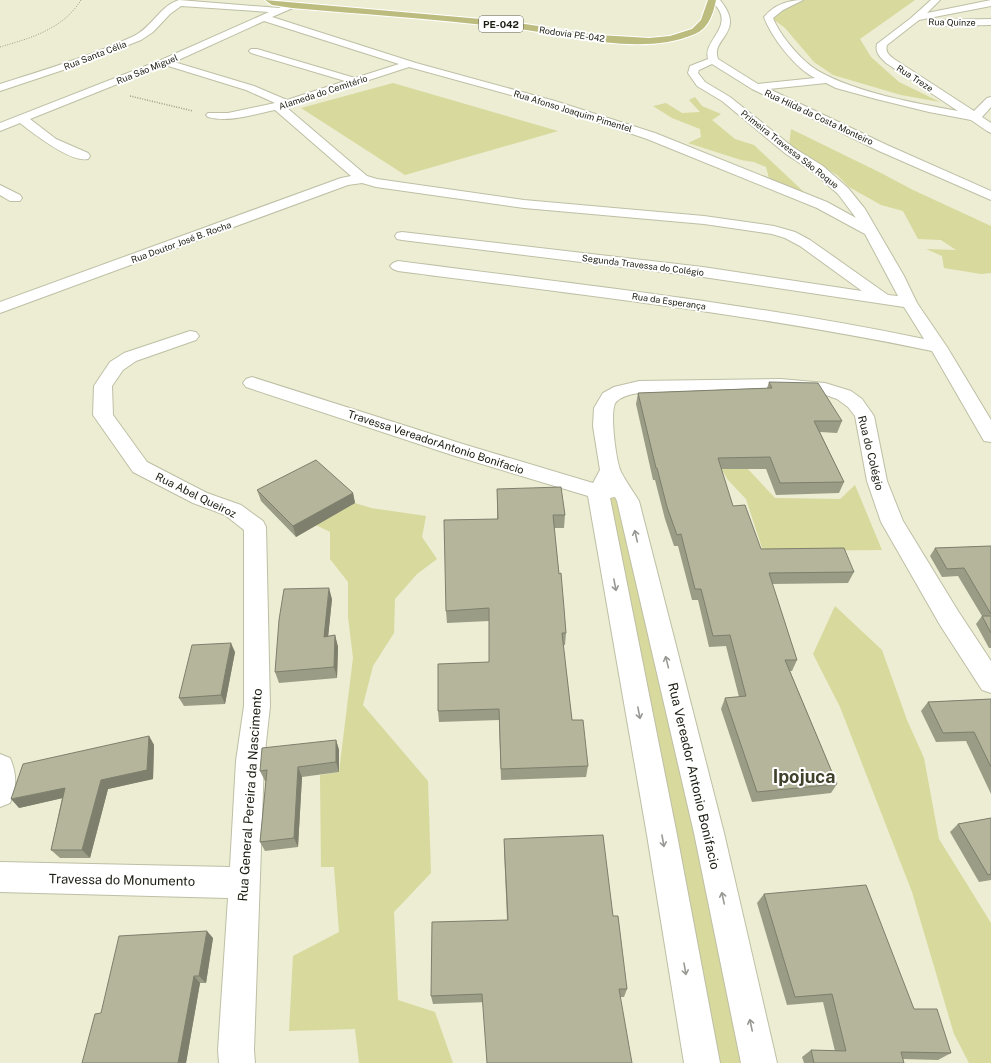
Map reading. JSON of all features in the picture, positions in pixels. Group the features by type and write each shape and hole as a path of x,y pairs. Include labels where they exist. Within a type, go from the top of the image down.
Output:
{"main road":[{"name":"Rodovia PE-042","path":"269,0 275,3 292,5 497,24 588,36 644,41 676,38 690,34 706,22 713,0"}],"street":[{"path":"713,0 721,6 727,19 726,25 712,52 712,59 714,62"},
{"path":"799,0 772,13 768,17 771,25 799,61 815,74 840,86 880,97 929,109 975,117 991,101"},
{"path":"915,19 936,0"},
{"name":"Rua Santa Célia","path":"0,88 68,65 138,38 150,30 167,12 179,3 279,10"},
{"path":"915,19 991,3"},
{"name":"Rua São Miguel","path":"0,127 165,62 292,5"},
{"name":"Rua Afonso Joaquim Pimentel","path":"265,18 409,64 551,103 651,136 822,205 870,231"},
{"name":"Rua Quinze","path":"915,19 942,24 991,22"},
{"name":"Rua Treze","path":"915,19 882,44 881,49 883,55 905,72 991,129"},
{"path":"254,51 346,78 354,82"},
{"path":"165,62 250,88 282,105 362,179 376,183 524,204 704,220 774,230 790,234 806,243 882,298 908,303 985,416 991,436"},
{"name":"Rua Hilda da Costa Monteiro","path":"714,62 756,87 883,148 991,196"},
{"name":"Primeira Travessa São Roque","path":"714,62 702,64 694,68 693,73 697,80 726,99 790,151 832,180 860,212 896,276 908,303"},
{"name":"Alameda do Cemitério","path":"212,116 228,116 282,105 409,64"},
{"path":"756,87 828,80"},
{"path":"21,118 52,142 84,156"},
{"name":"Rua Doutor José B. Rocha","path":"0,308 339,184 362,179"},
{"path":"0,189 15,198"},
{"name":"Segunda Travessa do Colégio","path":"402,236 703,272 882,298"},
{"name":"Rua da Esperança","path":"398,266 756,314 852,329 938,347"},
{"name":"Rua Abel Queiroz","path":"190,336 130,357 116,366 103,386 103,415 140,467 200,498 233,510 256,527"},
{"name":"Travessa VereadorAntonio Bonifacio","path":"252,383 459,450 610,484"},
{"name":"Rua do Colégio","path":"610,484 603,426 604,408 610,397 621,391 639,387 781,385 825,389 844,395 855,403 864,416 877,481 892,522 949,618 991,682"},
{"path":"610,484 661,828 702,1063"},
{"name":"Rua Vereador Antonio Bonifacio","path":"610,484 628,500 709,833 759,1063"},
{"name":"Rua General Pereira da Nascimento","path":"236,1059 250,761 257,706 256,527"},
{"path":"0,767 2,782 0,793"},
{"name":"Travessa do Monumento","path":"0,877 244,883"}],"path":[{"path":"0,47 26,39 60,23 76,10 81,0"},
{"path":"98,89 212,116"}],"green space":[{"path":"803,0 915,0 860,39 871,57 899,82 940,102 901,95 833,75 814,62 785,28 769,16"},
{"path":"393,83 558,131 405,175 301,108"},
{"path":"695,97 702,106 721,114 712,120 735,139 754,145 806,194 769,178 766,167 754,162 741,160 688,143 701,137 700,129 672,118 653,106 666,103 682,113 700,112 689,100"},
{"path":"791,129 913,190 991,226 991,273 981,274 944,268 942,256 926,249 956,250 941,240 918,239 903,211 881,205 849,187 837,175 789,147"},
{"path":"711,451 748,469 775,498 840,499 855,485 882,550 763,551 746,499 728,480"},
{"path":"614,492 626,501 751,1063 711,1063 606,511"},
{"path":"355,503 371,508 426,516 422,537 437,559 417,574 395,599 394,633 373,666 363,705 428,781 431,873 394,912 398,1000 435,1012 453,1063 359,1063 355,1029 289,1031 293,956 339,932 334,867 321,867 320,775 339,772 353,658 348,617 348,582 330,559 330,532 316,525"},
{"path":"835,606 882,650 907,720 924,758 939,839 991,923 991,1063 969,1063 954,1034 912,892 840,707 813,654"}],"building":[{"path":"769,382 818,383 842,421 814,421 844,482 780,483 770,457 718,458 733,506 745,505 761,549 844,548 854,572 769,573 797,660 785,660 837,784 757,792 725,698 746,696 730,635 713,636 701,589 695,589 681,534 677,535 667,507 638,393 772,388"},
{"path":"316,460 353,493 293,526 257,490"},
{"path":"561,487 565,515 553,515 559,574 561,573 566,633 562,633 572,720 583,720 588,766 501,769 499,709 438,711 438,664 489,662 489,608 446,611 444,520 498,519 497,489"},
{"path":"991,546 991,614 964,568 947,569 935,548"},
{"path":"329,588 324,637 335,635 334,667 275,672 279,620 284,589"},
{"path":"982,616 991,616 991,633"},
{"path":"231,643 221,695 179,698 192,645"},
{"path":"991,699 991,767 974,732 943,733 928,702"},
{"path":"149,736 147,770 101,780 82,850 51,850 65,788 11,799 23,764"},
{"path":"336,740 336,762 298,767 294,838 260,842 267,770 260,771 262,748"},
{"path":"991,818 991,874 988,875 958,824"},
{"path":"603,835 613,916 618,916 627,989 619,989 632,1063 487,1063 482,994 431,996 432,922 508,920 504,839"},
{"path":"866,885 914,1009 937,1009 951,1053 901,1052 904,1063 814,1063 811,1050 846,1051 832,994 795,997 764,894"},
{"path":"207,931 199,976 194,976 178,1063 82,1063 95,1014 101,1013 119,936"}],"district":[{"name":"Ipojuca","path":"804,776"}]}
